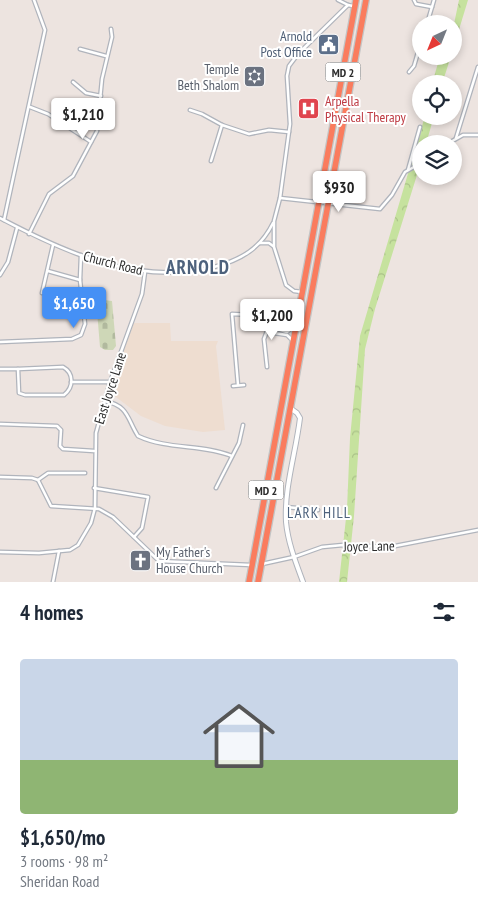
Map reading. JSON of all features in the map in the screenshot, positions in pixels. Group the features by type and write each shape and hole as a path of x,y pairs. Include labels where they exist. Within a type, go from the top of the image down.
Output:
{"highway":[{"name":"MD 2","path":"256,582 261,564 366,0"},
{"name":"MD 2","path":"249,582 356,3"},
{"path":"283,398 285,405 290,408"},
{"path":"255,548 256,561 261,564"},
{"path":"252,565 257,568 256,582"}],"street":[{"path":"4,220 46,30 34,0"},
{"path":"338,0 348,5"},
{"path":"414,0 416,4 432,7"},
{"path":"430,15 434,0"},
{"path":"302,292 294,291 286,285 274,247 274,221 280,198 289,132 286,82 290,66 302,50 348,5 356,3"},
{"path":"29,234 49,194 73,176 97,131 106,56 112,36 111,29"},
{"path":"80,49 106,56"},
{"path":"409,72 414,65"},
{"path":"457,135 478,67"},
{"path":"73,82 86,93 101,96"},
{"path":"30,106 48,114 91,142"},
{"path":"190,110 222,125 249,134 269,130 289,132"},
{"path":"211,161 222,125"},
{"path":"280,198 378,209 388,201 408,170 420,127"},
{"path":"462,136 471,134 478,135"},
{"path":"408,170 412,168"},
{"name":"Church Road","path":"0,218 53,245 81,255 144,272 186,273 228,264 249,253 260,243 274,221"},
{"path":"0,274 8,262 17,228"},
{"path":"260,243 268,243 274,247"},
{"path":"42,293 53,245"},
{"path":"0,342 77,338 81,335 85,324 80,280 81,255"},
{"path":"47,271 80,280"},
{"name":"East Joyce Lane","path":"95,508 94,451 96,433 110,382 142,294 144,272"},
{"path":"238,386 232,314 254,315 270,326 289,332 296,324"},
{"path":"270,326 274,333 289,336 293,341"},
{"path":"267,367 264,339 270,326"},
{"path":"0,369 61,366 70,373 71,382 68,391 62,395 22,395 19,391 18,369"},
{"path":"71,382 110,382"},
{"path":"233,386 244,385"},
{"path":"105,401 116,403 125,411 131,419 138,436 150,442 190,449 218,450 232,456"},
{"path":"290,408 300,418 286,507 289,537 302,582"},
{"path":"0,424 57,426 61,430 60,446 62,449 94,451"},
{"path":"216,488 242,434 243,425"},
{"path":"38,480 48,473 85,473"},
{"path":"0,477 32,478 38,480 51,506 95,508 113,517 159,561 252,565"},
{"path":"94,488 148,497 142,528 134,537"},
{"path":"286,507 318,510"},
{"path":"0,552 70,550 78,545 91,523 95,508"},
{"name":"Joyce Lane","path":"261,564 294,557 322,547 343,545 390,547 478,530"},
{"path":"53,582 59,551"}],"shaded area":[{"path":"134,323 170,323 171,341 218,341 216,346 225,430 203,432 165,426 141,416 108,391"}],"green space":[{"path":"459,0 468,0 462,20 462,15 456,15"},
{"path":"437,65 448,65 445,75 435,75"},
{"path":"422,125 431,125 429,135 419,135"},
{"path":"412,160 412,185 414,185 375,309 365,349 354,516 347,582 339,582 347,509 350,438 360,336"},
{"path":"96,299 112,301 116,346 113,350 105,350 100,347"}],"place":[{"name":"Arnold Post Office","path":"328,44"},
{"name":"Temple Beth Shalom","path":"255,77"},
{"name":"Arpella Physical Therapy","path":"309,109"},
{"name":"My Father's House Church","path":"140,560"}],"district":[{"name":"ARNOLD","path":"198,267"},
{"name":"LARK HILL","path":"319,512"}]}
